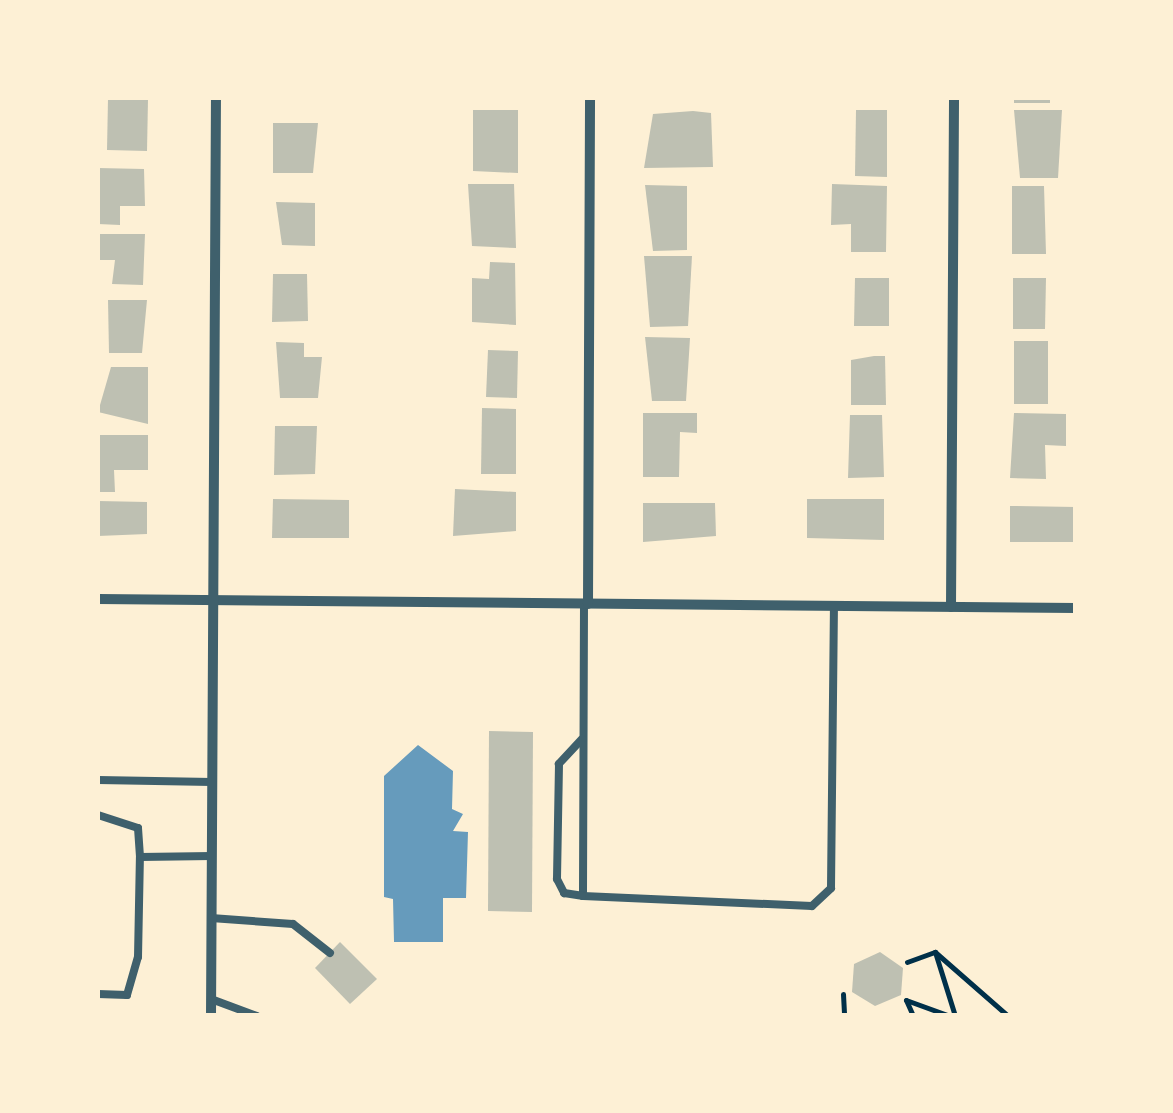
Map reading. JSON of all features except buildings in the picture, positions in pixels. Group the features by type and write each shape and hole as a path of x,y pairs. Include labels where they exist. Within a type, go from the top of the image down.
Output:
{"street":[{"path":"211,1016 216,98"},
{"path":"586,604 590,98"},
{"path":"951,607 954,98"},
{"path":"98,598 1076,608"}],"lane":[{"path":"582,896 586,604"},
{"path":"582,738 558,764 557,879 564,893 812,906 828,896 834,606"},
{"path":"98,780 212,782"},
{"path":"98,815 138,828 140,856 138,957 127,995 98,994"},
{"path":"140,856 212,856"},
{"path":"212,918 293,924 330,954"},
{"path":"211,998 257,1016"}],"path":[{"path":"907,962 935,952"},
{"path":"935,952 952,1016"},
{"path":"935,952 1008,1016"},
{"path":"842,994 844,1016"},
{"path":"913,1016 906,1000 952,1016"}],"water":[{"path":"418,745 453,771 452,809 463,814 453,831 468,832 466,898 443,898 443,942 394,942 393,899 384,897 384,776"}]}
